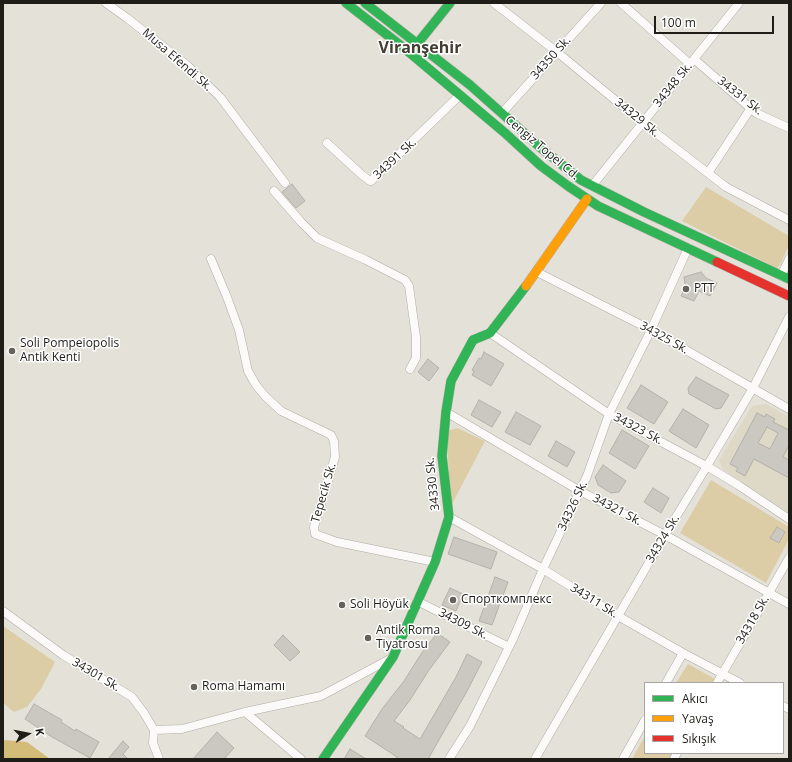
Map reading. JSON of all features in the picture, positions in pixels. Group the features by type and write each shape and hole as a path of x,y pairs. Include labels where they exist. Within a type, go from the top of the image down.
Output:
{"street":[{"name":"Musa Efendi Sk.","path":"106,3 188,66 220,97 284,183"},
{"name":"Cengiz Topel Cd.","path":"346,3 410,53 505,133 541,166 587,199 598,206 789,296"},
{"name":"Cengiz Topel Cd.","path":"365,3 417,43 433,58 470,85 541,148 581,180 644,212 785,277"},
{"path":"410,53 450,3"},
{"name":"34329 Sk.","path":"494,3 557,52 643,123 726,187 789,220"},
{"name":"34350 Sk.","path":"502,113 601,3"},
{"name":"34331 Sk.","path":"621,3 756,112 789,128"},
{"name":"34348 Sk.","path":"592,186 739,3"},
{"name":"34391 Sk.","path":"327,143 362,175 371,181 460,95"},
{"path":"708,173 751,108"},
{"path":"274,191 317,238 366,260 404,280 409,286 416,338 416,358 410,370"},
{"name":"34330 Sk.","path":"323,759 393,657 435,562 449,516 442,456 446,412 451,381 473,340 490,333 537,272 587,199"},
{"name":"34326 Sk.","path":"449,759 470,726 509,647 543,569 587,476 609,414 651,330 688,248"},
{"name":"Tepecik Sk.","path":"211,259 239,330 248,371 256,385 281,411 331,435 334,441 335,457 314,527 315,534 337,542 435,562"},
{"path":"785,277 789,259"},
{"name":"34325 Sk.","path":"537,272 651,330 789,409"},
{"name":"34324 Sk.","path":"537,758 665,535 752,388 789,317"},
{"name":"34323 Sk.","path":"490,333 609,414 738,484 789,519"},
{"name":"34321 Sk.","path":"446,412 580,491 665,535 789,604"},
{"name":"34311 Sk.","path":"449,516 543,569 618,616 738,682"},
{"name":"34318 Sk.","path":"718,682 789,558"},
{"name":"34309 Sk.","path":"417,601 509,647"},
{"name":"34301 Sk.","path":"3,611 63,655 132,697 154,730 153,743 159,759"},
{"path":"667,682 684,653"},
{"path":"154,730 182,729 245,712 321,696 393,657"},
{"path":"245,712 301,759"},
{"path":"622,759 644,722"}],"shaded area":[{"path":"706,187 789,236 789,245 780,265 777,268 682,221"},
{"path":"766,404 789,417 789,513 723,470 719,460 752,406"},
{"path":"457,428 485,441 450,508 447,431"},
{"path":"711,480 789,527 789,539 766,583 680,533"},
{"path":"3,626 55,662 41,689 27,707 14,712 3,703"},
{"path":"688,664 715,679 713,682 677,682"},
{"path":"644,738 644,754 672,754 669,759 632,759"},
{"path":"3,741 27,742 50,759 3,759"}],"building":[{"path":"292,184 305,201 296,208 282,192"},
{"path":"701,272 706,278 717,283 710,296 699,291 694,301 681,296 686,285 684,277"},
{"path":"484,352 504,364 491,386 472,375 474,371 472,370 479,358 481,359"},
{"path":"428,359 439,368 429,381 418,372"},
{"path":"696,377 729,395 721,408 716,409 689,394 688,388"},
{"path":"641,385 668,402 654,424 627,408"},
{"path":"479,400 501,412 492,427 471,415"},
{"path":"683,409 709,425 696,448 669,431"},
{"path":"516,412 541,426 530,445 505,432"},
{"path":"757,413 765,417 766,414 775,419 773,422 789,430 789,445 783,457 789,460 789,478 754,459 745,476 736,471 738,468 730,464","holes":["767,427 778,433 770,449 758,443"]},
{"path":"622,430 649,446 635,469 609,453"},
{"path":"556,441 575,452 567,467 548,456"},
{"path":"603,465 626,481 619,492 611,493 598,485 595,477"},
{"path":"653,488 669,498 661,513 644,502"},
{"path":"777,527 785,532 779,543 770,538"},
{"path":"454,537 497,552 491,569 448,554"},
{"path":"495,577 508,582 492,625 479,621"},
{"name":"Спорткомплекс","path":"450,588 463,594 456,611 442,605"},
{"path":"437,633 450,642 394,721 420,739 456,677 467,654 482,662 428,759 396,759 397,757 365,736 382,709 404,681 421,654"},
{"path":"283,635 300,652 290,661 274,645"},
{"path":"34,704 62,720 61,722 75,731 76,729 99,742 90,758 52,737 25,719"},
{"path":"217,732 234,748 224,759 193,759"},
{"path":"123,741 129,747 123,754 128,759 108,759"},
{"path":"350,749 366,759 344,759"}],"traffic: fast":[{"path":"346,3 404,48 505,133 541,166 568,186 598,206 717,262"},
{"path":"365,3 470,85 541,148 581,180 644,212 789,279"},
{"path":"413,49 450,3"},
{"path":"323,759 393,657 435,562 449,517 442,456 446,412 451,381 473,340 490,333 526,286"}],"traffic: slow":[{"path":"526,286 587,199"}],"traffic: jam":[{"path":"717,262 789,296"}],"place":[{"name":"PTT","path":"686,289"},
{"name":"Soli Pompeiopolis Antik Kenti","path":"12,351"},
{"name":"Спорткомплекс","path":"453,600"},
{"name":"Soli Höyük","path":"342,605"},
{"name":"Antik Roma Tiyatrosu","path":"368,638"},
{"name":"Roma Hamamı","path":"194,687"}],"district":[{"name":"Viranşehir","path":"420,48"}]}
